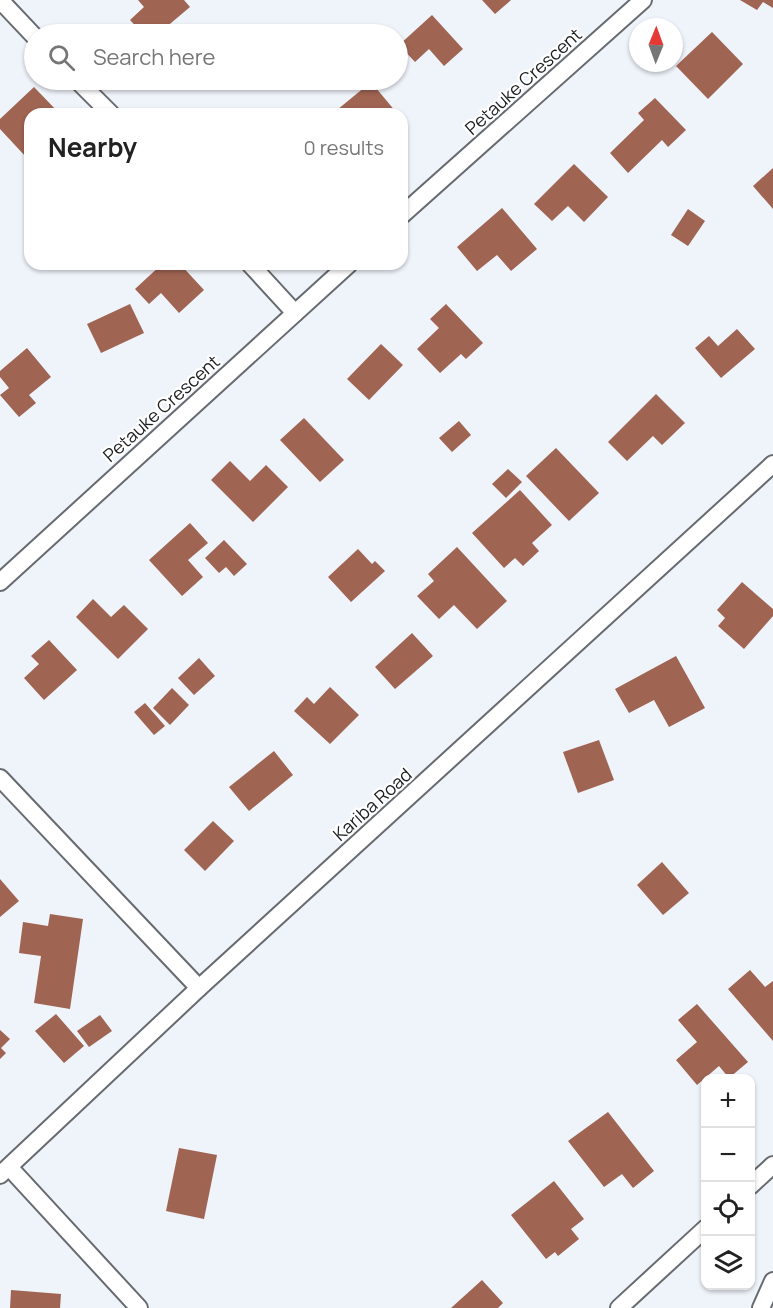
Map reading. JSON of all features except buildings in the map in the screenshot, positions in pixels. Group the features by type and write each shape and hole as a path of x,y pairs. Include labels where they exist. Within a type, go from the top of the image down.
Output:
{"street":[{"path":"0,0 24,25"},
{"name":"Petauke Crescent","path":"408,210 643,0"},
{"path":"87,90 105,108"},
{"path":"256,270 295,313"},
{"name":"Petauke Crescent","path":"0,582 342,270"},
{"name":"Kariba Road","path":"4,1171 199,988 773,464"},
{"path":"0,778 199,988"},
{"path":"754,1182 773,1165"},
{"path":"4,1171 139,1308"},
{"path":"619,1308 701,1232"},
{"path":"761,1308 773,1281"}]}
